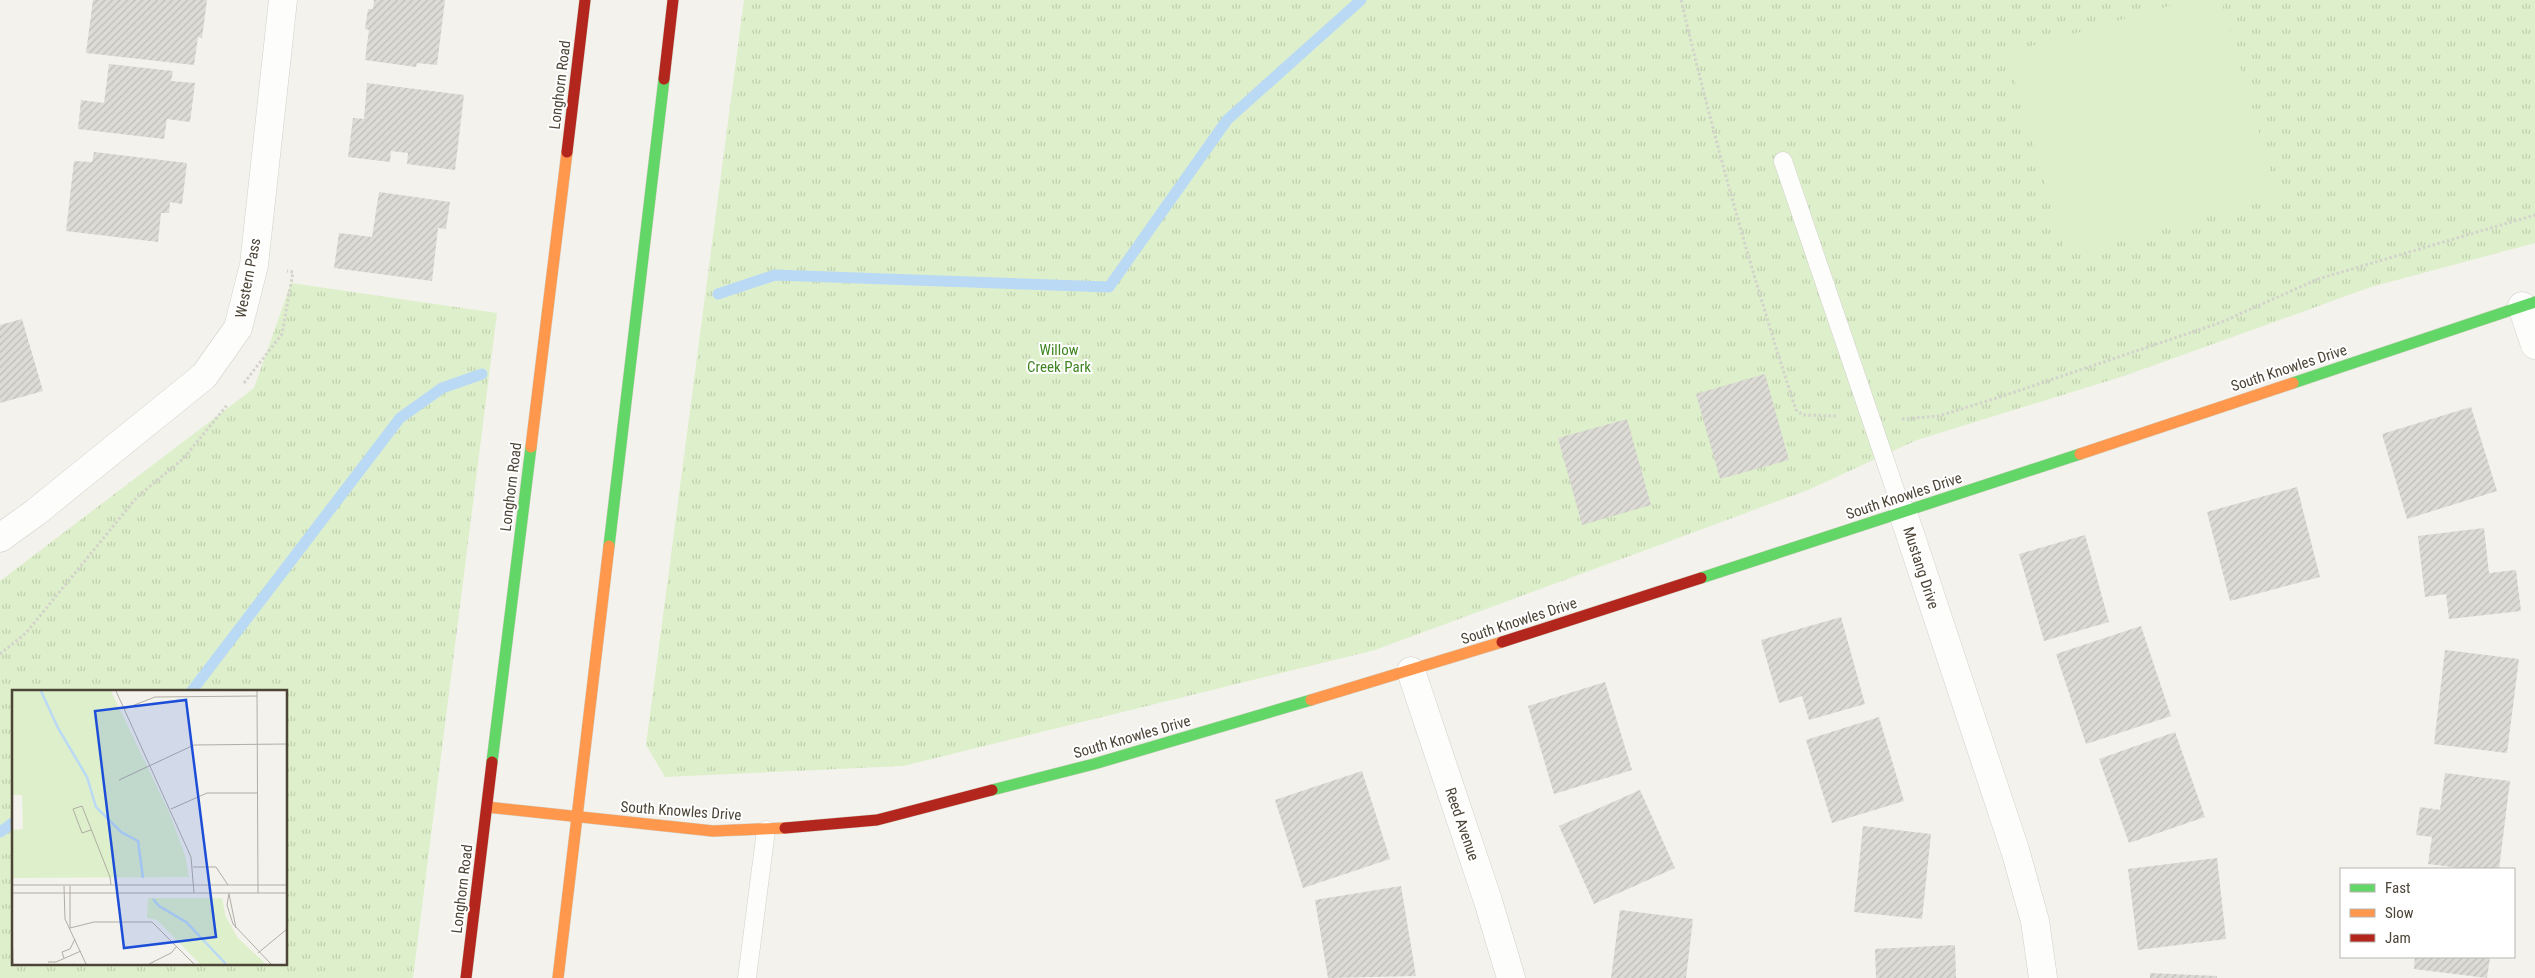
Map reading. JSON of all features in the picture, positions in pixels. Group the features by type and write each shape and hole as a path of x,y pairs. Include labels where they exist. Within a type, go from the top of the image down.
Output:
{"street":[{"name":"Western Pass","path":"0,538 36,512 204,376 238,328 254,265 283,0"},
{"name":"Longhorn Road","path":"466,978 585,0"},
{"path":"558,978 673,0"},
{"name":"South Knowles Drive","path":"487,808 713,831 766,830 877,820 1094,764 1411,671 1903,513 2529,304"},
{"path":"2529,304 2535,345"},
{"name":"Mustang Drive","path":"1903,513 2016,850 2035,921 2043,978"},
{"name":"Reed Avenue","path":"1411,671 1488,901 1511,978"}],"lane":[{"name":"Mustang Drive","path":"1783,162 1903,513"},
{"path":"747,978 766,830"}],"path":[{"path":"1681,0 1709,116 1754,282 1796,410 1803,415 1914,419 1939,416 2222,322 2318,279 2535,215"},
{"path":"241,387 282,334 293,272 254,265"},
{"path":"0,654 26,633 137,497 183,459 229,402"}],"green space":[{"name":"Willow Creek Park","path":"744,0 2535,0 2535,243 2371,287 2127,375 1917,440 1808,490 1375,650 903,766 665,777 646,745"},
{"path":"2190,0 2221,0 2277,195 2066,256 2007,53"},
{"path":"291,283 497,313 413,978 0,978 0,581 254,388"}],"building":[{"path":"93,0 207,0 202,38 198,37 194,65 86,53"},
{"path":"374,0 445,0 437,65 417,63 416,67 365,60 369,30 365,29 368,9 373,9"},
{"path":"109,64 173,71 171,81 195,83 190,122 167,119 164,139 78,129 81,100 104,103"},
{"path":"367,83 464,95 455,170 407,164 408,153 391,151 390,162 348,157 353,118 364,119"},
{"path":"94,152 187,163 182,204 170,202 169,213 161,213 158,242 66,231 74,161 92,162"},
{"path":"379,192 450,202 446,229 438,228 432,281 334,268 339,233 372,237"},
{"path":"22,319 43,391 0,403 0,325"},
{"path":"1765,374 1789,460 1720,479 1696,394"},
{"path":"2471,407 2497,491 2407,519 2382,434"},
{"path":"1627,419 1651,505 1582,525 1558,438"},
{"path":"2297,487 2320,577 2230,601 2207,512"},
{"path":"2484,528 2489,573 2516,570 2521,611 2449,619 2446,594 2425,597 2418,536"},
{"path":"2085,535 2109,622 2044,641 2019,554"},
{"path":"1841,617 1865,704 1809,720 1802,696 1779,703 1761,640"},
{"path":"2141,626 2171,716 2086,744 2056,654"},
{"path":"2445,650 2519,659 2507,753 2434,744"},
{"path":"1605,682 1632,770 1554,794 1528,706"},
{"path":"1879,717 1904,801 1832,823 1806,740"},
{"path":"2175,732 2205,817 2129,843 2099,759"},
{"path":"1362,771 1390,859 1303,888 1275,800"},
{"path":"2445,773 2510,781 2499,868 2460,868 2428,864 2432,837 2416,835 2420,807 2440,810"},
{"path":"1640,790 1675,868 1594,904 1559,826"},
{"path":"1863,826 1931,834 1922,919 1854,912"},
{"path":"2217,858 2226,939 2138,950 2128,869"},
{"path":"1401,886 1416,976 1328,978 1315,900"},
{"path":"1620,910 1693,919 1686,978 1611,978"},
{"path":"1955,945 1956,978 1876,978 1875,949"},
{"path":"2415,958 2490,958 2487,978 2414,969"},
{"path":"2150,973 2217,976 2217,978 2150,978"}],"waterway":[{"path":"718,294 775,275 1109,287 1227,120 1361,0"},
{"path":"193,690 400,418 442,388 482,374"},
{"path":"0,832 12,823"}],"traffic: fast":[{"path":"609,546 664,79"},
{"path":"2293,383 2535,302"},
{"path":"492,762 531,447"},
{"path":"1701,578 2080,454"},
{"path":"992,790 1094,764 1311,700"}],"traffic: slow":[{"path":"531,447 567,152"},
{"path":"2080,454 2293,383"},
{"path":"558,978 609,546"},
{"path":"1311,700 1502,642"},
{"path":"487,807 713,831 785,828"}],"traffic: jam":[{"path":"567,152 585,0"},
{"path":"664,79 673,0"},
{"path":"1502,642 1701,578"},
{"path":"466,978 492,762"},
{"path":"785,828 877,820 992,790"}]}
